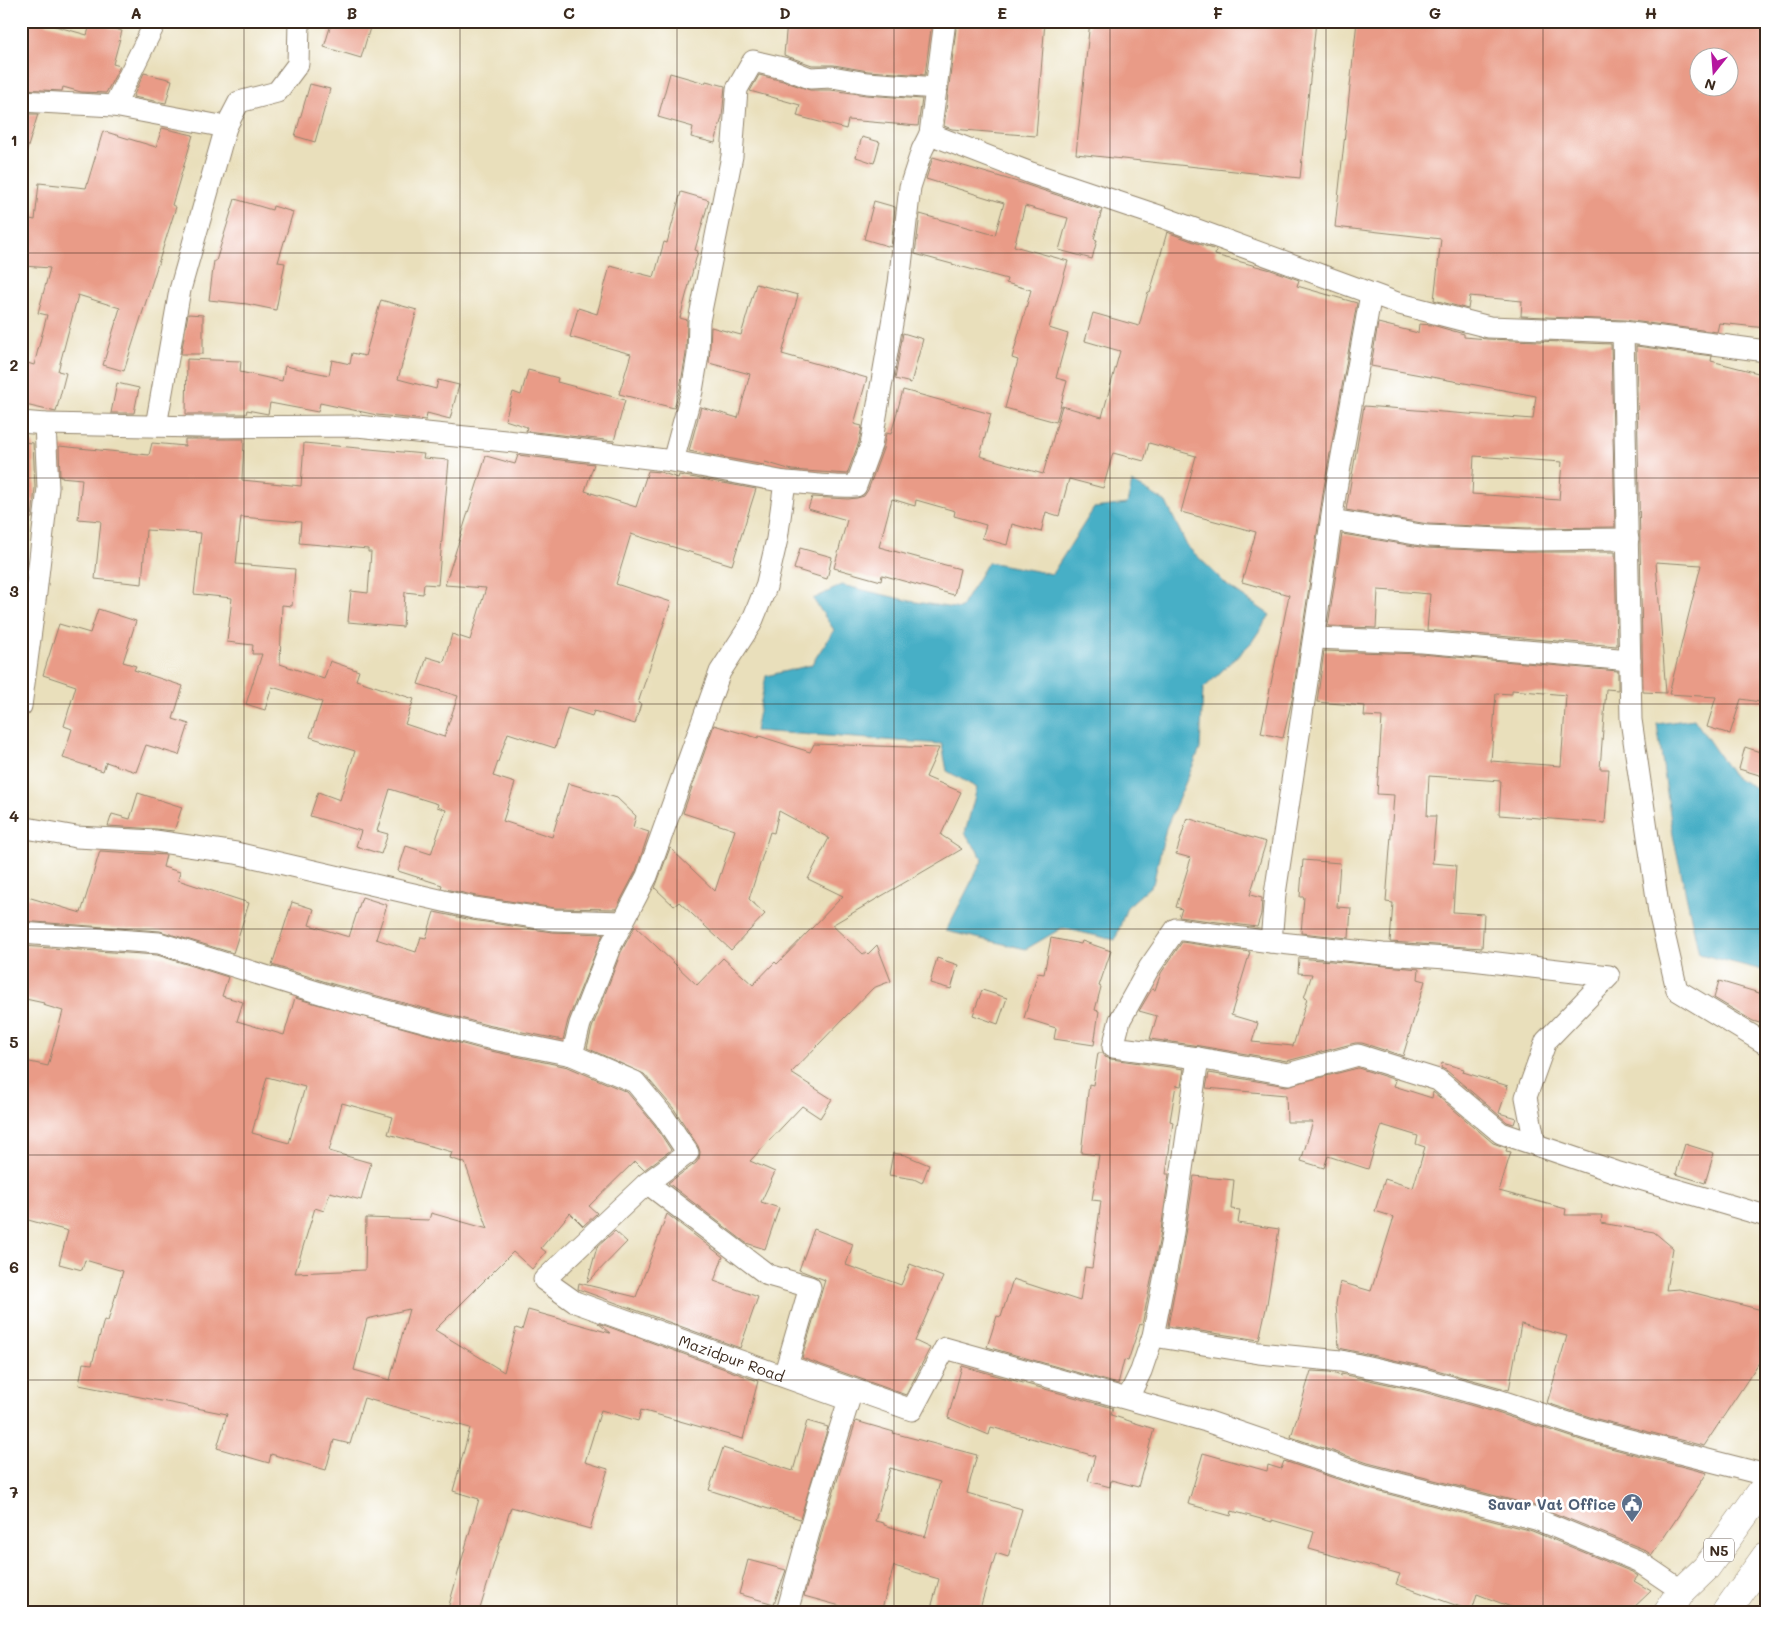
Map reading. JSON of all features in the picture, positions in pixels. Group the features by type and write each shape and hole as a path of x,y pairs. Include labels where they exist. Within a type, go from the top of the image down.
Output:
{"highway":[{"name":"N5","path":"1675,1601 1706,1568 1766,1485"},
{"path":"1726,1612 1766,1556"}],"street":[{"path":"114,106 156,21"},
{"path":"156,426 180,290 226,127 239,102 277,92 298,64 299,21"},
{"path":"21,422 156,426 357,426 526,443 673,461 785,482 803,482 839,488 856,486 872,445 899,283 910,187 922,150 930,134 938,88 945,21"},
{"path":"673,461 692,391 698,355 699,321 732,156 737,89 753,62 788,69 810,78 832,77 938,88"},
{"path":"21,101 114,106 226,127"},
{"path":"930,134 1032,173 1162,217 1400,304 1488,326 1623,332 1766,351"},
{"path":"1271,942 1275,894 1332,520 1371,294"},
{"path":"1623,332 1631,720 1659,912 1677,990 1766,1044"},
{"path":"21,706 48,488 45,424"},
{"path":"572,1055 580,1024 610,947 647,876 720,672 751,624 766,586 777,540 785,482"},
{"path":"1332,520 1427,536 1527,540 1628,539"},
{"path":"1314,638 1422,642 1630,660"},
{"path":"21,827 76,837 155,841 236,853 474,908 554,920 623,922"},
{"path":"1535,1144 1526,1097 1546,1041 1609,976 1463,959 1383,954 1176,930 1149,968 1120,1020 1113,1047 1198,1058 1288,1074 1358,1055 1438,1080 1501,1133 1616,1172 1766,1216"},
{"path":"21,933 159,943 352,1002 484,1037 572,1055 635,1082 664,1117 688,1153 647,1183 768,1275 810,1287 787,1366 912,1410 945,1348 1206,1421 1364,1475 1536,1519 1638,1561 1675,1601"},
{"path":"1128,1398 1141,1371 1153,1336 1172,1239 1198,1058"},
{"name":"Mazidpur Road","path":"647,1183 544,1280 575,1302 767,1369 849,1400 819,1496 787,1612"},
{"path":"1153,1336 1259,1353 1341,1361 1405,1375 1495,1398 1590,1430 1766,1475"}],"water":[{"path":"1132,482 1166,502 1187,546 1229,587 1270,615 1251,643 1203,689 1200,749 1166,828 1153,884 1127,907 1115,940 1062,928 1026,949 946,931 983,859 965,833 977,788 947,771 942,744 755,731 766,676 811,665 834,630 813,599 842,585 910,601 960,609 988,562 1052,574 1094,508 1127,504"},
{"path":"1694,719 1734,777 1766,793 1766,971 1699,954 1673,835 1657,724"}],"building":[{"path":"25,21 37,21 87,35 91,22 122,31 113,64 120,66 106,93 81,92 63,87 62,91 21,89 21,33"},
{"path":"332,21 372,21 361,58 324,47"},
{"path":"787,21 932,21 925,75 868,71 834,65 812,65 784,55"},
{"path":"957,21 1045,21 1036,136 952,129 944,126"},
{"path":"1090,21 1316,21 1300,178 1076,154"},
{"path":"1357,21 1766,21 1766,328 1719,323 1717,332 1624,320 1521,316 1522,301 1470,296 1468,309 1434,300 1441,239 1335,227"},
{"path":"144,73 172,80 166,103 133,97"},
{"path":"670,73 705,83 706,81 725,86 722,117 715,143 691,137 693,127 658,117"},
{"path":"759,75 810,90 831,90 866,95 922,99 918,126 848,120 846,129 797,116 800,105 750,91"},
{"path":"310,84 330,89 315,142 295,136"},
{"path":"21,114 38,114 26,153 21,152"},
{"path":"162,128 193,135 172,205 176,207 124,371 103,365 120,308 78,295 58,371 66,373 56,412 21,404 21,361 34,365 47,315 38,313 50,268 24,266 30,219 35,220 39,183 86,188 103,131 156,147"},
{"path":"862,137 880,142 874,163 856,157"},
{"path":"933,157 1021,183 1102,210 1094,239 1097,240 1092,259 1059,250 1068,218 1025,206 1014,246 1068,261 1049,328 1068,334 1056,378 1067,381 1056,422 1005,408 1018,360 1012,358 1031,290 1006,283 1007,279 915,254 920,214 995,235 1004,203 926,179"},
{"path":"681,192 709,200 695,250 698,251 680,318 687,320 686,354 680,388 674,408 619,394 631,354 570,337 578,308 597,314 610,266 654,277 664,242 667,243"},
{"path":"235,199 272,210 273,206 293,212 278,262 285,263 276,310 247,304 209,300 214,261 216,261"},
{"path":"874,201 895,207 891,247 864,239"},
{"path":"1167,232 1216,250 1215,255 1271,270 1299,280 1297,286 1357,303 1324,487 1292,700 1283,738 1261,733 1289,595 1242,582 1256,532 1181,512 1196,456 1149,443 1144,461 1113,453 1103,488 1069,479 1059,516 1046,512 1041,532 1012,524 1007,545 982,538 986,525 954,516 955,511 916,500 915,506 892,499 879,547 960,569 954,595 882,575 881,581 834,568 847,520 808,509 812,497 848,499 864,496 883,449 886,433 891,434 903,390 991,414 980,456 1043,474 1062,406 1102,417 1120,351 1085,341 1093,313 1139,326"},
{"path":"756,284 798,295 782,354 867,378 854,424 862,426 859,442 847,474 792,470 765,462 764,465 689,451 701,407 738,418 750,374 709,363 711,327 741,335"},
{"path":"381,300 417,310 398,379 436,389 438,380 459,385 450,419 427,413 426,420 377,415 320,403 318,412 270,403 268,414 247,410 246,414 186,414 187,359 241,361 240,372 282,381 285,366 329,375 332,360 350,364 352,353 365,356"},
{"path":"188,314 203,315 203,354 181,354"},
{"path":"1378,323 1418,333 1419,324 1432,325 1464,334 1464,337 1611,344 1615,527 1527,528 1428,524 1346,510 1364,406 1533,419 1536,396 1371,366","holes":["1474,456 1562,462 1559,500 1472,494"]},
{"path":"903,333 923,339 911,383 895,379"},
{"path":"1636,346 1712,356 1711,361 1766,375 1766,703 1741,699 1730,734 1707,727 1716,697 1669,694 1701,565 1656,562 1666,693 1643,692"},
{"path":"528,370 558,378 557,382 625,400 614,441 526,431 527,427 505,420 513,392 521,395"},
{"path":"117,383 139,388 134,413 111,413"},
{"path":"185,439 244,439 242,480 301,486 304,443 424,454 423,458 449,460 438,585 424,584 423,594 405,592 403,627 348,622 351,591 368,593 371,552 368,552 368,549 299,543 301,522 241,517 236,564 295,569 292,606 282,605 280,664 324,679 330,661 359,671 356,680 414,699 405,724 444,737 458,696 418,684 427,657 444,662 452,634 470,640 486,588 445,585 486,456 515,464 518,455 594,464 585,491 636,507 648,471 660,472 678,478 679,475 756,489 732,565 631,534 616,584 671,602 638,703 641,704 635,724 594,711 592,716 567,708 555,748 508,733 493,776 515,783 503,821 552,837 568,783 617,798 636,816 633,827 649,832 636,871 616,909 555,908 476,896 441,888 442,885 398,871 406,846 431,854 446,810 437,807 438,804 390,789 377,831 388,834 381,854 356,846 361,831 310,816 318,792 340,800 355,751 310,737 322,702 272,687 265,710 246,704 262,654 252,654 253,645 227,642 232,598 194,594 201,533 146,530 142,584 95,579 101,521 78,519 82,479 60,477 59,446 149,455 152,443 185,446"},
{"path":"21,442 33,443 35,488 32,518 21,518"},
{"path":"1342,534 1426,548 1527,552 1615,552 1617,646 1427,630 1430,594 1378,590 1376,628 1328,626"},
{"path":"800,548 832,557 827,579 794,569"},
{"path":"98,609 136,621 123,662 136,666 134,670 183,686 173,719 189,724 179,755 146,745 136,772 106,762 103,771 63,758 72,729 64,726 76,686 43,675 59,624 90,633"},
{"path":"1324,651 1421,654 1618,671 1618,690 1606,689 1600,769 1609,769 1605,823 1499,815 1501,781 1429,776 1427,816 1436,816 1432,863 1456,865 1453,912 1484,914 1482,948 1390,942 1393,903 1386,902 1394,795 1377,794 1382,717 1364,716 1365,706 1317,702","holes":["1512,690 1566,695 1561,766 1491,761 1496,693 1512,694"]},
{"path":"714,725 758,738 759,736 810,752 814,744 939,748 926,777 961,792 941,835 962,849 832,925 863,954 866,952 868,954 877,945 891,981 873,988 791,1073 832,1099 820,1118 802,1106 750,1161 775,1172 761,1202 779,1208 765,1249 746,1243 668,1183 696,1163 700,1152 698,1146 674,1109 644,1074 587,1048 592,1028 621,952 635,926 697,985 723,958 753,985 775,962 777,964 843,896 808,879 829,838 779,811 774,833 770,832 749,899 765,914 731,950 679,902 674,906 655,888 670,848 715,891 735,830 683,813"},
{"path":"1745,747 1766,754 1766,777 1739,769"},
{"path":"138,793 182,807 174,831 108,826 112,814 130,819"},
{"path":"1187,818 1266,842 1250,895 1262,898 1261,914 1257,927 1179,917 1182,909 1176,907 1191,858 1176,854"},
{"path":"100,851 166,855 163,867 180,872 178,880 249,903 233,953 160,931 21,921 21,895 81,913"},
{"path":"1303,860 1340,863 1337,907 1351,908 1349,938 1301,933 1304,897 1300,897"},
{"path":"362,897 387,905 376,939 416,952 421,937 426,938 434,912 472,920 552,932 603,934 568,1020 563,1040 487,1025 336,985 272,965 292,902 314,909 309,925 349,937"},
{"path":"1051,938 1081,944 1082,941 1111,951 1099,986 1101,987 1095,1010 1099,1011 1094,1045 1054,1039 1056,1028 1024,1018 1038,973 1044,974"},
{"path":"1182,942 1250,952 1231,1015 1258,1023 1252,1042 1293,1046 1307,999 1304,998 1312,974 1298,973 1299,958 1419,969 1418,979 1425,981 1403,1056 1362,1043 1355,1043 1287,1061 1150,1039 1157,1016 1139,1011 1152,989 1155,990 1161,973"},
{"path":"21,946 157,955 228,977 222,996 243,1002 237,1021 284,1035 295,998 481,1049 568,1067 627,1092 654,1124 671,1150 644,1170 635,1161 589,1206 597,1213 583,1226 570,1213 541,1248 546,1252 532,1269 513,1252 435,1330 504,1372 516,1328 522,1330 528,1310 610,1333 598,1323 758,1381 743,1439 641,1410 638,1421 601,1410 585,1462 608,1469 590,1529 511,1507 479,1612 447,1612 479,1499 453,1491 470,1428 364,1398 350,1444 334,1440 326,1470 271,1454 269,1463 217,1448 227,1414 79,1385 83,1363 92,1364 104,1320 108,1321 123,1271 85,1260 82,1270 59,1264 68,1231 21,1218 21,1060 48,1066 63,1011 43,1005 44,1003 21,998","holes":["267,1077 305,1087 289,1143 252,1133","342,1103 393,1117 388,1134 452,1152 450,1158 465,1163 488,1229 431,1213 429,1220 366,1218 365,1270 295,1273 315,1208 324,1211 330,1192 361,1200 371,1163 329,1151","409,1309 390,1380 354,1370 367,1319"]},
{"path":"937,958 958,965 951,989 930,983"},
{"path":"1719,981 1766,995 1766,1025 1753,1021 1714,998"},
{"path":"982,990 1007,998 998,1024 973,1015"},
{"path":"1098,1053 1103,1053 1105,1057 1111,1059 1184,1069 1181,1086 1176,1085 1170,1121 1173,1122 1166,1174 1169,1174 1160,1237 1142,1325 1140,1324 1128,1361 1124,1360 1118,1384 987,1347 997,1316 1001,1317 1013,1279 1080,1301 1085,1267 1092,1268 1101,1201 1092,1200 1099,1155 1081,1153 1089,1084 1093,1085"},
{"path":"1442,1063 1464,1069 1463,1072 1508,1086 1499,1113 1516,1118 1514,1124 1507,1122 1446,1070 1441,1068"},
{"path":"1358,1068 1396,1080 1394,1086 1432,1098 1433,1092 1493,1143 1507,1148 1506,1151 1511,1152 1499,1191 1566,1209 1565,1215 1602,1215 1601,1223 1654,1232 1673,1248 1666,1290 1679,1289 1766,1311 1766,1352 1704,1446 1593,1418 1547,1403 1567,1336 1521,1324 1509,1390 1426,1367 1339,1348 1336,1304 1340,1282 1371,1291 1394,1217 1375,1211 1385,1179 1413,1188 1425,1147 1416,1144 1418,1136 1382,1125 1368,1169 1328,1156 1324,1168 1301,1161 1313,1122 1287,1122 1286,1095 1206,1088 1209,1073 1286,1086"},
{"path":"1685,1144 1714,1153 1705,1183 1676,1174"},
{"path":"893,1153 905,1155 929,1165 922,1183 914,1179 889,1175"},
{"path":"1194,1176 1234,1180 1231,1209 1240,1210 1238,1223 1279,1229 1259,1340 1168,1326"},
{"path":"667,1214 723,1257 714,1281 758,1297 740,1348 578,1289 579,1283 636,1297"},
{"path":"814,1229 853,1244 846,1265 901,1285 910,1264 943,1277 915,1341 930,1348 906,1395 802,1358 825,1280 799,1270"},
{"path":"615,1231 627,1242 587,1283 597,1247"},
{"path":"962,1366 1113,1408 1111,1415 1154,1429 1138,1487 1111,1480 1110,1487 1088,1481 1095,1456 991,1427 989,1435 948,1418"},
{"path":"1311,1371 1330,1372 1341,1376 1341,1374 1420,1391 1491,1411 1587,1442 1707,1473 1652,1555 1643,1549 1539,1507 1368,1463 1291,1437"},
{"path":"807,1421 828,1427 800,1519 709,1490 723,1448 793,1471"},
{"path":"856,1421 893,1433 977,1455 967,1493 1022,1509 1008,1557 996,1553 979,1612 930,1612 939,1579 894,1566 881,1612 843,1612 844,1607 804,1596","holes":["890,1468 940,1482 925,1537 875,1521"]},
{"path":"1203,1453 1267,1471 1268,1465 1281,1469 1284,1461 1361,1487 1532,1531 1632,1572 1638,1576 1634,1581 1651,1591 1629,1612 1524,1612 1477,1594 1472,1611 1396,1584 1400,1574 1309,1549 1314,1532 1232,1511 1231,1516 1188,1504"},
{"path":"748,1560 786,1570 774,1604 739,1594"}],"place":[{"name":"Savar Vat Office","path":"1632,1523"}]}
